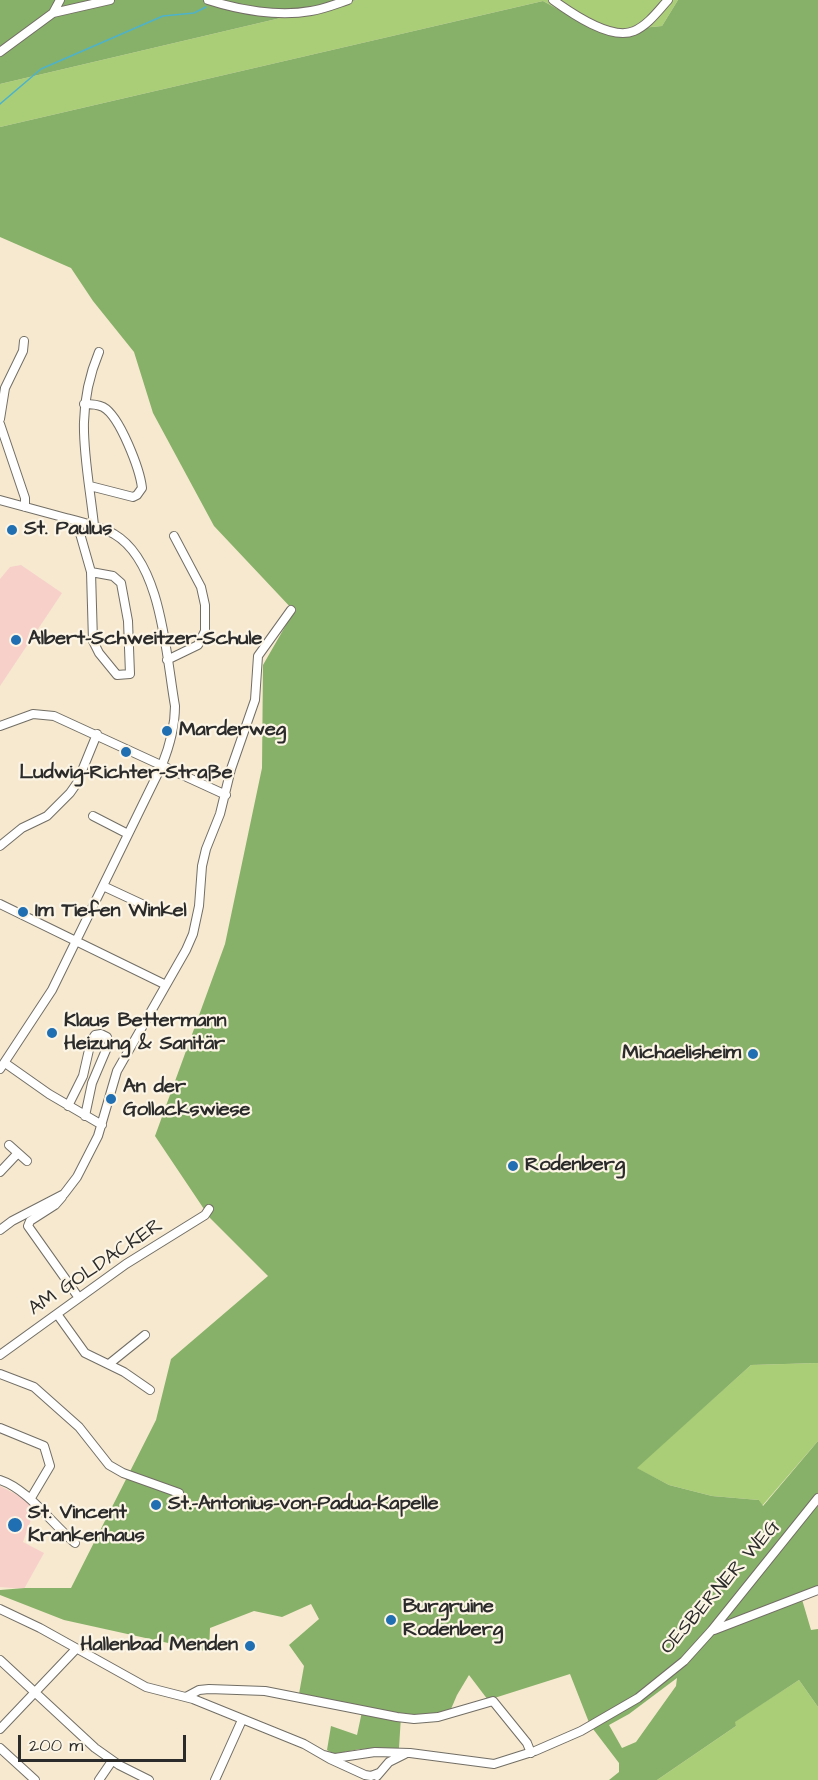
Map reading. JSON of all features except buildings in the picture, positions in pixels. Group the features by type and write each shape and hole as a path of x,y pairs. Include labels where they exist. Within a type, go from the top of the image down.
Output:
{"street":[{"path":"54,14 60,0"},
{"path":"0,52 54,14 110,0"},
{"path":"208,0 226,6 293,13 312,11 348,0"},
{"path":"553,0 588,23 617,33 629,33 645,24 668,0"},
{"path":"0,419 5,388 23,351 24,341"},
{"path":"94,525 83,434 84,404 88,382 99,352"},
{"path":"84,404 103,407 111,415 129,447 142,488 138,495 133,496 90,486"},
{"path":"0,424 25,498 25,507"},
{"path":"0,500 94,525 122,540 140,562 157,602 175,706 170,746 162,765 52,990 3,1066 102,1125"},
{"path":"80,522 79,530 91,572 92,628 95,645 117,675 130,674 128,621 122,583 114,576 91,572"},
{"path":"167,660 198,645 204,638 205,631 205,605 201,586 174,536"},
{"path":"0,1230 12,1221 68,1191 102,1125 117,1071 186,950 193,934 206,849 226,795 231,769 255,700 258,656 291,610"},
{"path":"0,726 24,716 48,714 97,734 226,795"},
{"path":"0,846 22,828 47,816 70,793 77,783 97,734"},
{"path":"93,816 128,834"},
{"path":"103,886 146,906"},
{"path":"0,904 166,985"},
{"path":"68,1106 83,1076 91,1041 95,1035 107,1037 109,1043 92,1083 85,1116"},
{"path":"9,1145 27,1161"},
{"path":"0,1172 17,1154"},
{"path":"62,1195 60,1201 30,1221 28,1226 79,1298"},
{"name":"AM GOLDACKER","path":"0,1355 126,1264 205,1215 209,1209"},
{"path":"57,1314 85,1353 124,1372 150,1390"},
{"path":"109,1364 145,1335"},
{"path":"0,1374 34,1387 79,1426 109,1465 123,1473 179,1492"},
{"path":"0,1428 44,1446 50,1466 31,1498"},
{"path":"0,1480 31,1498 38,1509 75,1544"},
{"name":"OESBERNER WEG","path":"324,1755 335,1758 358,1753 410,1753 485,1764 504,1762 531,1753 581,1731 638,1698 684,1661 712,1630 818,1498"},
{"path":"712,1630 818,1590"},
{"path":"0,1609 40,1628 146,1687 186,1697 304,1744 351,1770 368,1776 379,1774 392,1760 410,1753"},
{"path":"0,1729 76,1649"},
{"path":"0,1660 112,1761 149,1780"},
{"path":"186,1697 199,1690 209,1689 265,1691 397,1718 414,1719 438,1717 493,1701 527,1743 531,1753"},
{"path":"215,1780 242,1720"},
{"path":"0,1748 35,1780"},
{"path":"375,1752 382,1758 379,1774"},
{"path":"358,1753 349,1760 351,1770 360,1780"},
{"path":"99,1780 112,1761"}],"shaded area":[{"name":"Albert-Schweitzer-Schule","path":"21,565 62,593 0,686 0,579 10,567"},
{"name":"St. Vincent Krankenhaus","path":"0,1486 29,1501 35,1508 23,1542 44,1553 24,1589 0,1587"}],"green space":[{"path":"0,0 357,0 0,84"},
{"path":"357,0 678,0 662,26 600,32 543,1 0,127 0,84"},
{"path":"678,0 818,0 818,1363 751,1365 637,1468 669,1485 712,1496 759,1500 763,1506 818,1441 818,1589 801,1596 811,1630 818,1629 818,1707 799,1680 735,1722 736,1726 657,1780 609,1780 619,1772 619,1763 590,1725 570,1674 488,1700 469,1675 451,1709 442,1713 401,1716 399,1748 360,1749 334,1754 327,1750 331,1726 357,1735 363,1707 299,1694 304,1666 289,1645 319,1619 311,1604 282,1617 254,1611 210,1628 209,1652 64,1620 0,1595 0,1590 71,1588 156,1420 171,1359 268,1276 210,1218 155,1136 225,944 262,768 263,665 294,611 214,526 153,413 134,352 93,301 71,268 0,237 0,127 543,1 600,32 662,26","holes":["677,1678 676,1686 636,1742 622,1748 609,1725 629,1714"]},
{"path":"818,1363 818,1441 762,1506 759,1500 712,1496 669,1485 636,1468 751,1365"},
{"path":"799,1680 818,1707 818,1780 657,1780 736,1726 734,1722"}],"waterway":[{"path":"0,104 41,69 163,16 194,13 206,7"}],"place":[{"name":"St. Paulus","path":"12,530"},
{"name":"Albert-Schweitzer-Schule","path":"16,640"},
{"name":"Marderweg","path":"167,731"},
{"name":"Ludwig-Richter-Straße","path":"126,752"},
{"name":"Im Tiefen Winkel","path":"23,912"},
{"name":"Klaus Bettermann Heizung & Sanitär","path":"52,1033"},
{"name":"Michaelisheim","path":"753,1054"},
{"name":"An der Gollackswiese","path":"111,1099"},
{"name":"Rodenberg","path":"513,1166"},
{"name":"St.-Antonius-von-Padua-Kapelle","path":"156,1505"},
{"name":"St. Vincent Krankenhaus","path":"15,1525"},
{"name":"Burgruine Rodenberg","path":"391,1620"},
{"name":"Hallenbad Menden","path":"250,1646"}]}
